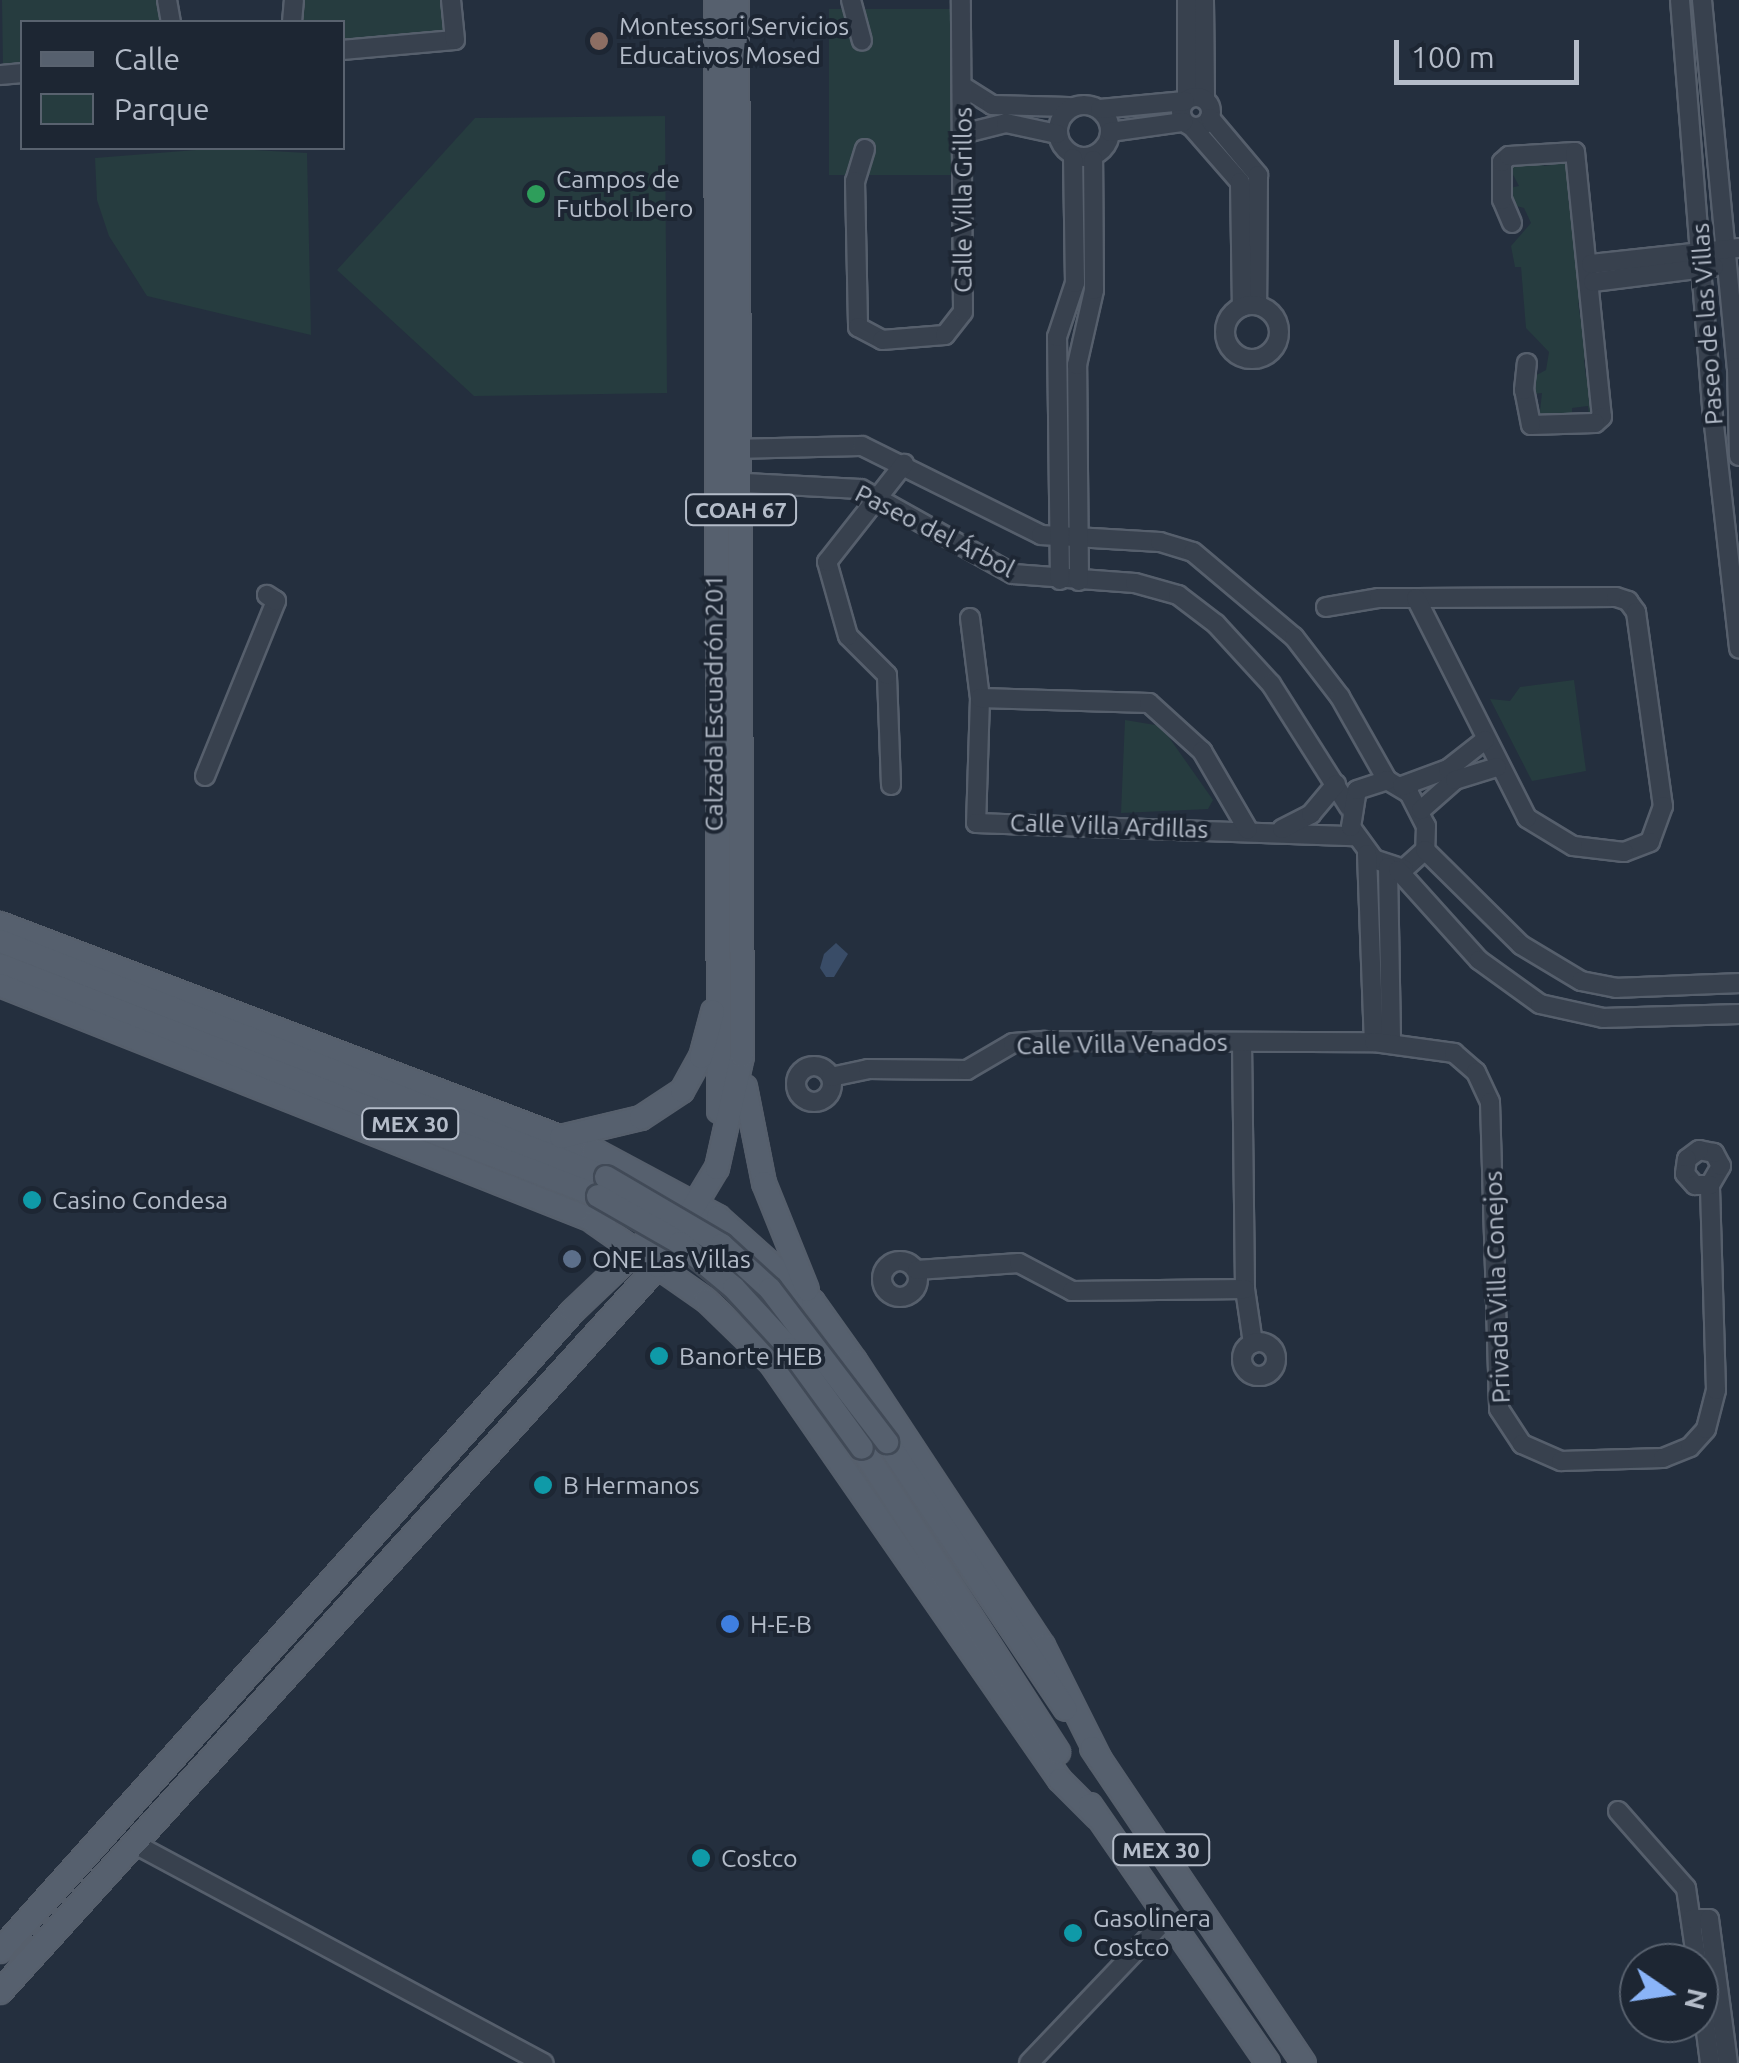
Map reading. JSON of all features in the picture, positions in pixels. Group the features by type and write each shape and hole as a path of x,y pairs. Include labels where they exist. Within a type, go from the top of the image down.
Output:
{"main road":[{"name":"Calzada Escuadrón 201","path":"693,1200 719,1109 716,0"},
{"name":"Calzada Escuadrón 201","path":"650,1259 693,1200 726,1145 742,1056 738,0"},
{"path":"0,924 640,1170 693,1200 750,1244 813,1302"},
{"name":"MEX 30","path":"0,942 229,1044 598,1196 680,1243 790,1348 1008,1646 1100,1760 1304,2063"},
{"name":"MEX 30","path":"0,965 229,1044"},
{"path":"558,1137 641,1118 682,1091 702,1057 720,984"},
{"path":"0,985 597,1225 706,1300 790,1388 1060,1780 1097,1817"},
{"path":"742,1056 764,1183 813,1302 1033,1630 1073,1695 1100,1760"},
{"path":"597,1225 609,1226 636,1213 644,1200 640,1170"},
{"path":"597,1225 611,1252 606,1281 633,1293 682,1284"},
{"path":"706,1300 700,1288 703,1260 724,1243 750,1244"},
{"name":"COAH 67","path":"0,1951 548,1338 606,1281 650,1259"},
{"name":"COAH 67","path":"0,1992 633,1293 650,1259"},
{"name":"MEX 30","path":"1008,1646 1097,1817 1268,2063"}],"street":[{"path":"345,50 455,40 451,0"},
{"path":"852,0 862,41"},
{"name":"Calle Villa Grillos","path":"865,149 855,181 858,326 882,340 934,339 954,330 964,312 961,0"},
{"path":"1187,0 1197,104 1188,124"},
{"path":"1188,124 1197,104 1204,0"},
{"name":"Paseo de las Villas","path":"1680,0 1712,408 1739,648"},
{"name":"Paseo de las Villas","path":"1702,0 1733,257 1739,456"},
{"path":"962,86 992,105 1100,109 1197,104"},
{"path":"1188,124 1240,182 1250,306 1258,176 1197,104"},
{"path":"1056,134 1069,106"},
{"path":"1100,109 1110,132"},
{"path":"962,134 1006,123 1056,134 1073,158 1076,283 1058,337 1069,538"},
{"path":"1110,132 1188,124"},
{"path":"1069,580 1076,365 1094,290 1093,160 1110,132"},
{"path":"1512,223 1500,187 1502,162 1509,156 1575,152 1592,273 1602,417 1531,424 1524,390 1527,362"},
{"path":"1073,158 1093,160"},
{"path":"1592,273 1733,257"},
{"name":"Paseo del Árbol","path":"716,452 740,447 862,446 904,464 1018,526 1069,538 1160,542 1210,561 1318,666 1395,783"},
{"path":"891,785 888,675 848,636 827,562 881,500 904,464"},
{"name":"Paseo del Árbol","path":"716,482 840,484 881,500 1013,574 1155,586 1198,608 1287,704 1350,806"},
{"path":"205,776 276,601 267,596"},
{"path":"1326,607 1416,598 1616,598 1636,612 1663,806 1650,842 1624,852 1554,839 1527,818 1497,767 1416,598"},
{"name":"Calle Villa Ardillas","path":"970,618 980,698 976,822 1354,836"},
{"name":"Calle Villa Ardillas","path":"980,698 1149,703 1202,751 1248,830"},
{"path":"1421,810 1484,740"},
{"path":"1497,767 1395,783 1368,782 1350,806 1354,836 1367,854 1393,869 1479,960 1540,1004 1603,1018 1739,1014"},
{"path":"1395,783 1421,810 1425,850 1521,945 1581,981 1616,988 1739,983"},
{"path":"1277,831 1312,814 1336,784"},
{"path":"1393,869 1415,864 1425,850"},
{"path":"1367,854 1381,971 1383,1043"},
{"path":"1381,971 1393,869"},
{"name":"Calle Villa Venados","path":"830,1077 868,1069 967,1070 1022,1042 1383,1043"},
{"name":"Calle Villa Venados","path":"1242,1042 1245,1289 1253,1343"},
{"name":"Privada Villa Conejos","path":"1383,1043 1454,1053 1486,1087 1492,1122 1499,1409 1513,1435 1533,1452 1561,1460 1662,1458 1690,1447 1706,1430 1716,1390 1710,1185"},
{"path":"916,1270 1019,1263 1072,1291 1245,1289"},
{"path":"1618,1811 1681,1880 1695,1943"},
{"path":"133,1843 544,2063"},
{"path":"1029,2063 1168,1918"},
{"path":"1692,1919 1709,1919 1709,1943"},
{"path":"1719,2027 1728,2063"}],"green space":[{"path":"2,0 161,0 165,20 20,20 20,67 3,69"},
{"path":"301,0 445,0 448,38 345,45 345,20 301,20"},
{"path":"829,9 960,9 960,175 829,175"},
{"name":"Campos de Futbol Ibero","path":"665,116 667,393 474,396 337,270 475,118"},
{"path":"196,150 307,153 311,335 147,296 109,236 97,200 95,158"},
{"path":"1567,154 1578,191 1568,194 1570,212 1579,213 1588,301 1578,303 1581,322 1590,321 1594,358 1584,360 1586,378 1596,377 1599,411 1589,416 1588,406 1572,408 1572,418 1539,420 1542,393 1533,394 1531,378 1546,370 1549,352 1526,328 1521,267 1515,267 1511,246 1531,223 1524,208 1506,203 1510,188 1519,186 1508,165 1541,157 1544,166 1558,164 1557,155"},
{"path":"1574,680 1586,771 1532,781 1490,699 1510,701 1520,687"},
{"path":"1125,720 1161,726 1213,800 1208,809 1121,813"}],"water":[{"path":"836,943 848,954 834,977 826,977 820,968 824,954"}],"place":[{"name":"Montessori Servicios Educativos Mosed","path":"599,41"},
{"name":"Campos de Futbol Ibero","path":"536,194"},
{"name":"Casino Condesa","path":"32,1200"},
{"name":"ONE Las Villas","path":"572,1259"},
{"name":"Banorte HEB","path":"659,1356"},
{"name":"B Hermanos","path":"543,1485"},
{"name":"H-E-B","path":"730,1624"},
{"name":"Costco","path":"701,1858"},
{"name":"Gasolinera Costco","path":"1073,1933"}]}
